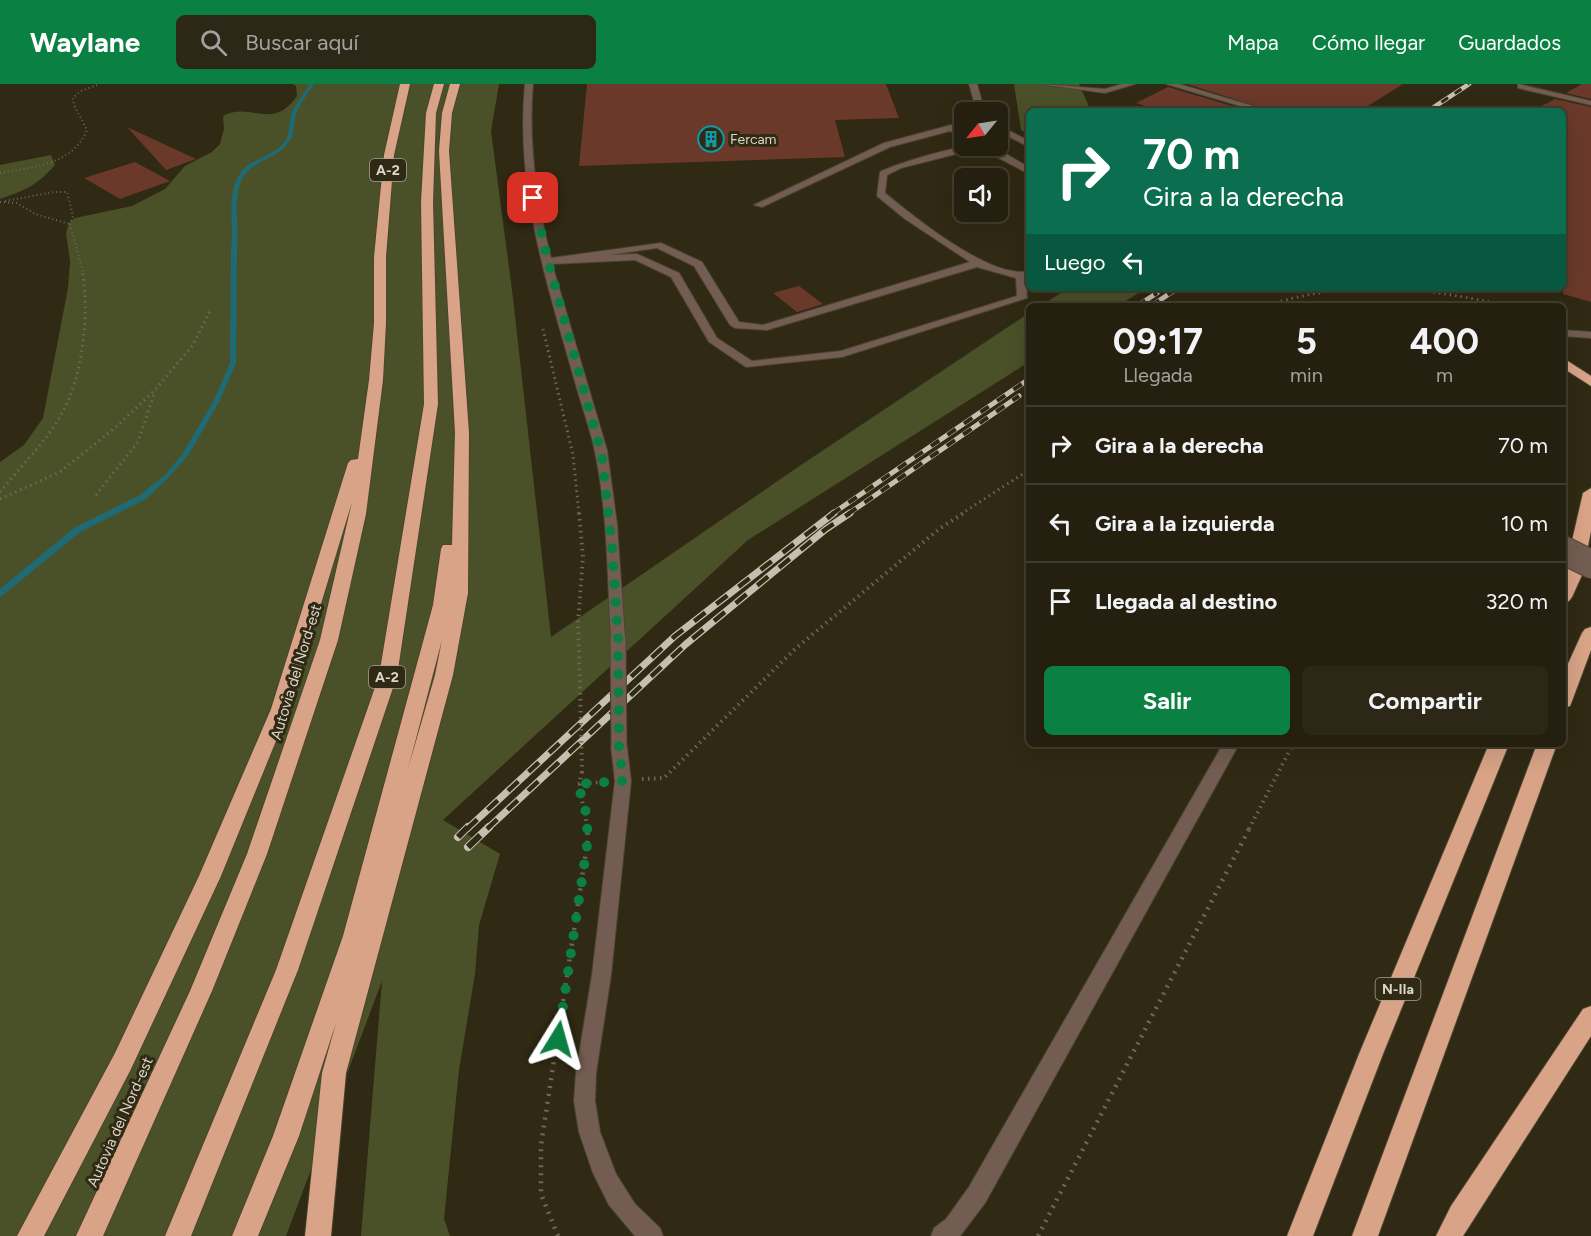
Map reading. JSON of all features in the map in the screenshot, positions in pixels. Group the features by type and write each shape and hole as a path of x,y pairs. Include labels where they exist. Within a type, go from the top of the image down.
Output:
{"highway":[{"name":"Autovia del Nord-est","path":"89,1236 201,991 257,854 298,739 329,640 355,525 372,411 380,323 380,257 389,155 405,84"},
{"name":"A-2","path":"178,1236 287,970 388,676 431,404 427,202 431,113 439,84"},
{"path":"318,1236 334,1073 444,675 457,605 462,433 444,151 447,112 455,84"},
{"path":"1566,364 1591,382"},
{"path":"30,1236 123,1061 162,979 210,876 280,709 372,411"},
{"path":"245,1236 286,1136 354,936 442,604 462,433"},
{"path":"1583,572 1591,493"},
{"path":"1566,593 1583,572 1591,543"},
{"path":"1566,693 1591,633"},
{"name":"N-IIa","path":"1300,1236 1371,1054 1498,747"},
{"path":"1365,1236 1546,747"},
{"path":"1449,1236 1460,1215 1591,1016"}],"street":[{"path":"529,84 525,110 529,176 548,261 602,456 612,548 618,638 619,747 623,781 598,1004 586,1077 586,1114 596,1155 609,1184 632,1220 652,1236"},
{"path":"973,84 978,102"},
{"path":"1044,84 1105,91 1131,84"},
{"path":"1170,84 1255,108"},
{"path":"1521,86 1591,103"},
{"path":"759,205 887,145 951,128 954,130"},
{"path":"1008,133 1026,142"},
{"path":"548,261 637,257 675,275 712,340 750,365 842,354 1022,298 1025,275 984,267 908,217 880,194 883,174 898,166 954,153"},
{"path":"1000,156 1026,169"},
{"path":"548,261 658,245 698,264 735,325 763,328 979,263"},
{"path":"1566,333 1591,335"},
{"path":"1566,544 1591,557"},
{"path":"1566,559 1583,572"},
{"path":"942,1236 954,1227 977,1195 1229,747"}],"path":[{"path":"0,173 44,164 77,150 87,130 74,105 73,98 81,91 100,84"},
{"path":"0,202 54,192 67,192 73,216 70,224 86,297 83,335 66,408 0,492"},
{"path":"5,201 18,203 45,218 70,224"},
{"path":"1279,303 1333,291"},
{"path":"1436,291 1494,303"},
{"path":"0,499 29,488 60,472 88,452 155,390 192,345 211,309"},
{"path":"541,319 573,455 583,557 578,623 582,772 578,784 586,813 588,839 541,1145 541,1194 558,1236"},
{"path":"96,495 138,442 154,400 155,390"},
{"path":"578,784 664,778 795,649 939,529 1026,472"},
{"path":"1038,1236 1291,747"}],"green space":[{"path":"293,84 499,84 491,131 513,298 551,637 798,467 1026,315 1026,364 748,540 443,820 500,854 479,925 475,974 459,1070 444,1219 450,1236 361,1236 382,981 286,1236 0,1236 0,462 24,445 43,418 68,288 70,261 66,233 69,223 75,218 132,206 165,189 185,166 212,152 220,144 224,129 223,116 233,112 270,114 279,112 288,107 297,96 296,86"},
{"path":"1014,84 1079,84 1090,108 1026,108 1026,133 1021,130"},
{"path":"51,155 55,165 42,178 24,190 0,199 0,165"},
{"path":"1064,291 1141,291 1123,303 1045,303"}],"building":[{"name":"Fercam","path":"587,84 886,84 899,118 835,120 845,157 579,166"},
{"path":"1187,84 1403,84 1365,108 1263,108"},
{"path":"1582,84 1591,84 1591,99 1566,93"},
{"path":"1168,87 1239,108 1152,108 1136,103"},
{"path":"1555,99 1591,107 1591,302 1563,294 1563,291 1566,291 1566,108 1538,108"},
{"path":"127,127 196,159 166,170"},
{"path":"135,162 170,181 120,199 84,178"},
{"path":"799,286 823,304 797,312 773,293"}],"waterway":[{"path":"0,593 77,530 143,497 168,475 186,454 216,402 233,363 234,206 239,180 248,168 286,143 291,133 294,112 312,84"}],"railway":[{"path":"1433,108 1469,84"},
{"path":"1156,303 1174,291"},
{"path":"1142,303 1157,293"},
{"path":"832,514 1026,381"},
{"path":"848,514 1019,396"},
{"path":"467,829 675,636 834,513"},
{"path":"487,829 686,644 826,529 850,513"},
{"path":"458,837 468,827"},
{"path":"468,847 489,827"}],"place":[{"name":"Fercam","path":"711,139"}],"route":[{"path":"533,198 602,456 612,548 618,638 619,747 623,781 578,784 586,813 588,839 558,1039"}]}
